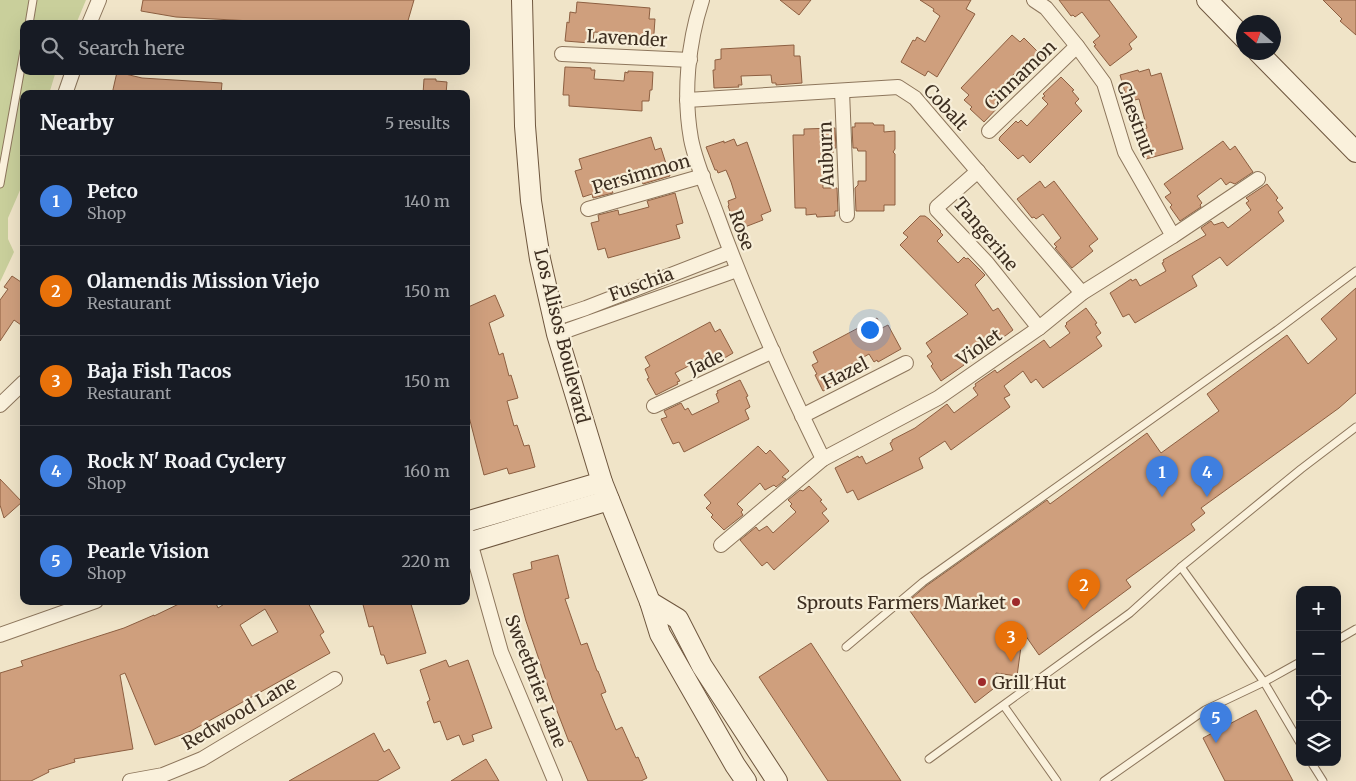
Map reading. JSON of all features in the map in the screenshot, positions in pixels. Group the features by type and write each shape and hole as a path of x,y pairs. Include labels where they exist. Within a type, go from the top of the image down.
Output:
{"main road":[{"name":"Los Alisos Boulevard","path":"522,0 525,126 531,201 540,259 555,326 602,482 650,602 660,634 746,781"},
{"path":"1207,0 1236,30"},
{"path":"1266,60 1356,152"},
{"path":"470,530 602,482"},
{"path":"470,531 609,500"},
{"path":"650,602 678,619 702,666 777,781"}],"street":[{"path":"91,20 99,0"},
{"name":"Rose","path":"702,0 696,19 687,100 692,140 736,270 823,459"},
{"name":"Chestnut","path":"1034,0 1046,8 1078,46 1104,83 1124,152 1173,236"},
{"name":"Cinnamon","path":"989,131 1078,46"},
{"name":"Lavender","path":"562,54 690,60"},
{"path":"66,90 72,75"},
{"name":"Cobalt","path":"687,100 898,87 915,98 1082,293"},
{"name":"Auburn","path":"842,91 847,215"},
{"name":"Tangerine","path":"978,171 937,207 937,210 987,263 1039,328"},
{"name":"Persimmon","path":"588,208 703,176"},
{"name":"Violet","path":"721,545 823,459 938,398 1039,328 1082,293 1173,236 1258,179"},
{"name":"Fuschia","path":"555,326 586,308 730,252"},
{"name":"Fuschia","path":"555,326 736,270"},
{"name":"Jade","path":"654,406 773,351"},
{"name":"Hazel","path":"802,416 906,363"},
{"path":"0,405 20,386"},
{"name":"Sweetbrier Lane","path":"470,538 501,652 555,781"},
{"path":"0,635 85,605"},
{"name":"Redwood Lane","path":"130,781 164,775 202,759 335,679"}],"lane":[{"path":"29,20 33,0"},
{"path":"0,184 20,73"},
{"path":"846,647 923,582 1269,336 1356,271"},
{"path":"929,759 1130,613 1181,567 1301,469 1356,427"},
{"path":"1181,567 1264,682 1296,735"},
{"path":"1341,638 1356,629"},
{"path":"1104,781 1205,710 1264,682 1296,664"},
{"path":"1004,706 1057,781"},
{"path":"1314,766 1323,781"}],"green space":[{"path":"0,0 86,0 78,20 20,20 20,75 55,75 50,90 20,90 20,190 8,218 8,239 14,252 0,282"}],"building":[{"path":"143,0 414,0 408,20 233,20 176,17 141,11"},
{"path":"780,0 811,0 799,15"},
{"path":"920,0 971,0 966,9 975,14 937,77 928,71 925,76 901,62 913,40 915,41 917,37 925,42 940,16 933,11 934,9"},
{"path":"1059,0 1109,0 1137,37 1129,44 1132,49 1110,66 1094,46 1096,45 1093,42 1100,36 1082,12 1075,17 1071,16"},
{"path":"1323,0 1356,0 1356,35 1340,21 1342,19"},
{"path":"577,2 650,8 649,19 655,19 653,47 628,46 628,44 623,43 624,34 594,32 593,41 590,41 590,43 565,41 570,12 576,13"},
{"path":"1012,35 1020,42 1024,38 1044,58 1027,76 1025,75 1022,78 1016,72 995,94 1001,100 999,102 1001,104 984,122 970,109 972,107 964,100 969,95 961,88"},
{"path":"794,45 794,56 800,56 802,83 776,85 776,83 772,83 771,75 741,76 742,85 738,85 739,87 714,88 713,70 715,70 715,60 721,59 721,49"},
{"path":"565,67 591,68 591,70 595,70 594,79 624,81 625,72 628,73 628,71 653,72 649,101 642,101 642,111 569,106 569,95 563,95"},
{"path":"1149,69 1151,76 1161,73 1183,149 1146,159 1138,135 1140,135 1139,131 1147,128 1139,99 1130,101 1127,99 1120,75"},
{"path":"116,75 222,83 221,90 113,90"},
{"path":"1061,77 1074,90 1072,91 1079,99 1075,103 1082,111 1030,163 1023,155 1018,159 999,140 1000,137 1016,121 1018,123 1021,120 1027,126 1048,104 1042,98 1045,96 1043,94"},
{"path":"424,79 436,79 436,81 447,82 446,90 423,90"},
{"path":"855,123 884,125 884,132 895,131 895,149 893,152 895,154 895,205 884,205 884,211 856,211 855,188 858,185 858,181 866,181 866,151 858,151 857,148 853,148 852,127 855,127"},
{"path":"835,128 836,148 833,148 831,158 822,158 823,188 837,188 838,211 835,211 835,216 817,217 816,214 806,215 806,208 795,208 793,135 804,135 804,129"},
{"path":"651,137 655,150 661,148 670,176 643,184 641,179 611,188 613,193 593,198 592,194 583,197 575,171 582,169 579,159"},
{"path":"734,139 737,146 747,142 771,211 761,215 763,220 737,230 728,206 728,201 736,198 731,182 726,170 718,173 715,170 706,147"},
{"path":"1223,141 1230,150 1235,146 1253,172 1235,184 1230,182 1226,185 1221,178 1197,196 1202,203 1201,207 1180,221 1170,207 1172,205 1165,197 1171,193 1164,184"},
{"path":"1040,181 1045,188 1054,181 1098,239 1089,246 1093,251 1072,268 1055,248 1057,247 1054,244 1061,238 1043,214 1036,219 1032,218 1017,199"},
{"path":"1267,184 1283,208 1278,212 1284,221 1227,266 1220,257 1192,276 1197,286 1135,323 1129,314 1123,317 1110,293 1131,279 1132,281 1136,279 1140,286 1166,271 1162,263 1164,262 1163,260 1206,235 1201,228 1211,221 1214,225 1223,222 1228,228 1251,210 1246,203 1249,201 1246,198"},
{"path":"675,193 683,223 676,225 680,238 608,258 605,248 598,250 591,223 599,221 598,215 618,210 619,215 649,207 647,201"},
{"path":"920,216 925,216 941,231 943,235 937,241 958,263 964,257 968,258 985,275 975,285 993,311 998,308 1013,330 989,348 983,339 958,356 964,365 941,381 927,356 932,352 926,343 968,314 900,245 908,237 903,233"},
{"path":"12,276 20,281 20,324 14,320 0,341 0,300 8,289 4,287"},
{"path":"1356,288 1356,393 1339,408 1201,508 1205,513 1191,524 1195,530 1126,580 1131,587 1039,655 1023,632 1017,676 996,673 993,689 975,703 905,604 926,586 1047,500 1050,504 1147,433 1161,453 1219,411 1207,394 1287,335 1308,364 1337,339 1321,319"},
{"path":"495,295 504,316 489,323 499,355 503,353 509,376 511,375 518,398 507,401 514,426 517,425 524,446 529,445 535,467 509,474 507,468 484,475 470,421 470,306"},
{"path":"1086,308 1097,323 1095,324 1101,333 1096,337 1102,346 1043,388 1036,379 1031,383 1023,371 1004,386 1010,395 1004,398 1010,407 951,450 945,441 919,458 923,468 858,500 853,490 847,493 835,468 858,456 859,458 862,456 866,464 893,450 890,443 892,440 915,428 947,404 954,413 978,395 973,388 976,386 975,384 995,370 997,373 1044,340 1050,348 1070,333 1065,326 1066,323"},
{"path":"877,318 882,328 888,325 901,349 878,362 877,360 874,362 869,354 843,369 847,376 844,378 845,380 823,391 812,365 818,362 813,352"},
{"path":"710,322 715,332 720,329 733,353 711,366 710,364 706,366 702,359 675,373 680,381 677,382 678,384 656,395 647,379 649,378 645,369 650,366 645,357"},
{"path":"740,380 748,396 746,397 750,407 745,410 749,419 684,452 679,442 673,444 661,419 667,417 664,411 681,403 685,410 688,408 692,415 719,402 716,394 718,393 717,391"},
{"path":"758,446 766,454 770,450 789,471 782,477 786,479 776,487 774,485 765,490 760,483 737,504 743,510 741,512 743,515 724,530 711,517 713,515 706,508 711,503 704,495"},
{"path":"0,479 20,500 20,504 4,518 0,505"},
{"path":"809,486 822,500 820,501 827,509 822,513 829,521 774,570 767,562 762,566 740,540 756,527 759,531 767,526 773,533 796,512 790,506 792,504 788,500 800,490 803,491"},
{"path":"558,555 569,598 565,599 581,645 587,643 606,692 601,694 616,730 622,727 636,758 638,757 647,778 641,781 588,781 571,741 569,742 552,698 526,621 513,574 532,569 531,562"},
{"path":"177,605 217,605 218,608 223,605 309,605 324,632 320,635 330,653 191,731 155,745 125,673 120,675 133,749 74,759 75,762 48,770 49,772 31,781 0,781 0,673 23,666 21,661 124,628","holes":["265,609 278,632 252,646 240,625"]},
{"path":"363,605 411,605 426,653 387,664 384,655 381,655 373,626 369,627"},
{"path":"811,643 901,781 828,781 759,677"},
{"path":"446,660 449,667 468,660 492,728 472,735 474,741 463,745 459,735 447,740 440,721 434,723 427,702 430,700 420,670"},
{"path":"1256,710 1293,781 1225,781 1203,738"},
{"path":"374,733 384,752 389,749 400,768 377,781 289,781"},
{"path":"486,759 499,781 451,781 481,762"}],"place":[{"name":"Petco","path":"1162,497"},
{"name":"Rock N' Road Cyclery","path":"1207,497"},
{"name":"Sprouts Farmers Market","path":"1016,602"},
{"name":"Olamendis Mission Viejo","path":"1084,610"},
{"name":"Baja Fish Tacos","path":"1011,662"},
{"name":"Grill Hut","path":"982,682"},
{"name":"Pearle Vision","path":"1216,743"}]}
